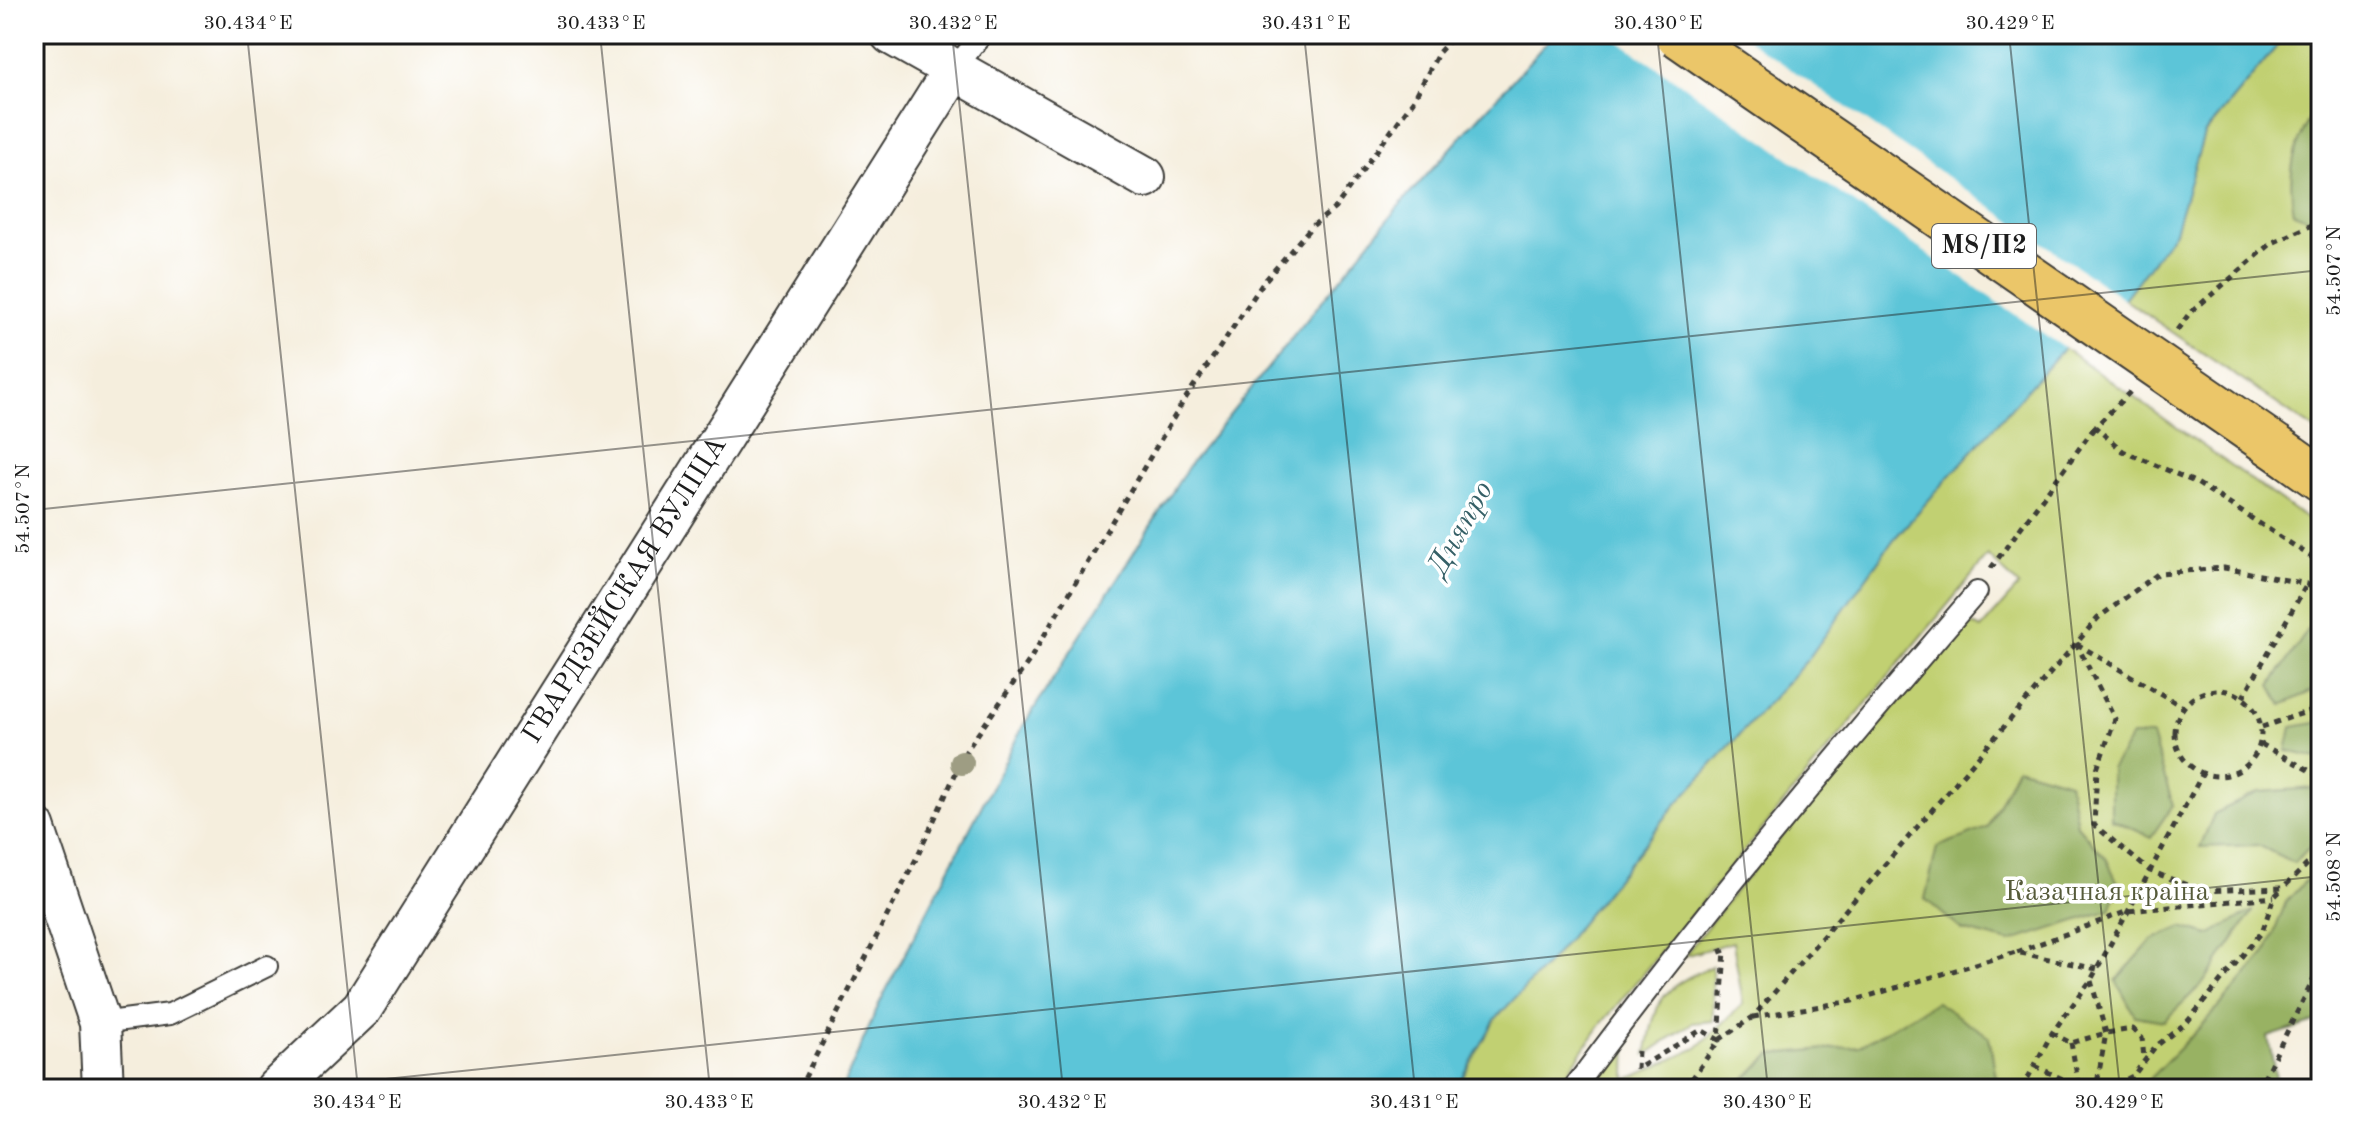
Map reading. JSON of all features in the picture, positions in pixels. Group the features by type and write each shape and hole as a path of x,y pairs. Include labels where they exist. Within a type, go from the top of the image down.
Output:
{"main road":[{"name":"М8/П2","path":"1677,34 2306,468"}],"street":[{"path":"891,34 1145,177"},
{"name":"ГВАРДЗЕЙСКАЯ ВУЛІЦА","path":"276,1089 362,1008 953,71"},
{"path":"34,827 100,1023 103,1089"}],"lane":[{"path":"953,71 982,34"},
{"path":"1573,1089 1646,990 1791,809 1977,592"},
{"path":"100,1023 170,1014 267,966"}],"path":[{"path":"799,1089 917,857 966,751 1029,661 1183,402 1263,283 1311,227 1335,208 1413,101 1439,52 1456,34"},
{"path":"1977,592 2006,544 2095,427"},
{"path":"1685,1089 1719,1040 1753,1017 2098,618 2159,573 2224,568 2307,584 2321,598"},
{"path":"2243,697 2307,584"},
{"path":"2076,643 2183,707"},
{"path":"2076,643 2115,719 2097,769 2094,825 2150,871 2203,891 2283,888"},
{"path":"2211,690 2228,690 2243,697 2256,710 2262,727 2261,744 2252,760 2238,772 2221,776 2203,773 2190,766 2175,738 2176,722 2183,707 2195,696 2211,690"},
{"path":"2262,727 2321,707"},
{"path":"2261,744 2321,777"},
{"path":"2022,1089 2052,1033 2091,980 2203,773"},
{"path":"2105,1089 2133,1076 2144,1059 2187,1022 2262,932 2274,897 2321,851"},
{"path":"1753,1017 1852,1001 2016,952 2128,911 2274,897"},
{"path":"1725,950 1719,1040 1701,1030 1637,1069 1646,990 1677,969 1725,950"},
{"path":"2016,952 2097,969"},
{"path":"2258,1089 2321,965"},
{"path":"2091,980 2106,1033 2096,1089"},
{"path":"2052,1033 2071,1043 2133,1029 2142,1038 2144,1059"},
{"path":"2071,1043 2081,1088"},
{"path":"2035,1066 2081,1088"}],"green space":[{"path":"2287,34 2321,34 2321,434 2124,299 2175,231 2204,134"},
{"path":"2321,96 2321,219 2316,222 2294,213 2291,180 2300,139"},
{"name":"Казачная краіна","path":"2064,348 2321,529 2321,908 2226,1089 1585,1089 1627,1030 1626,1080 1697,1048 1743,1004 1733,942 1684,956 1742,883 1968,622 1981,629 2019,586 1988,556 1602,1023 1556,1089 1456,1089 1496,1018 1552,959 1673,808 1808,659 1894,539"},
{"path":"2316,618 2321,627 2321,687 2282,705 2271,685"},
{"path":"2321,722 2321,759 2287,751 2292,727"},
{"path":"2132,736 2152,736 2173,805 2151,837 2111,819 2111,769"},
{"name":"Казачная краіна","path":"2017,767 2069,782 2077,825 2106,858 2119,885 2110,910 2010,942 1962,930 1925,899 1937,847 1987,828"},
{"path":"2315,788 2321,796 2321,835 2294,863 2258,845 2200,847 2214,814 2258,792"},
{"path":"2321,864 2321,1020 2268,1037 2278,1089 2145,1089 2148,1080 2211,1016 2266,953 2286,902"},
{"path":"2254,910 2204,982 2164,1021 2135,1016 2116,981 2152,940 2182,927 2209,935"},
{"path":"1712,966 1713,1021 1692,1023 1646,1055 1653,1020 1663,998 1680,982"},
{"path":"1936,1002 1989,1036 1998,1089 1733,1089 1772,1054 1859,1046"}],"water":[{"name":"Дняпро","path":"1554,34 2287,34 2204,134 2175,231 2124,299 2064,348 1894,539 1808,659 1673,808 1552,959 1496,1018 1456,1089 842,1089 879,1004 1023,726 1190,464 1398,207"}],"pier":[{"path":"1609,34 1740,34 2127,301 2068,351"}]}
